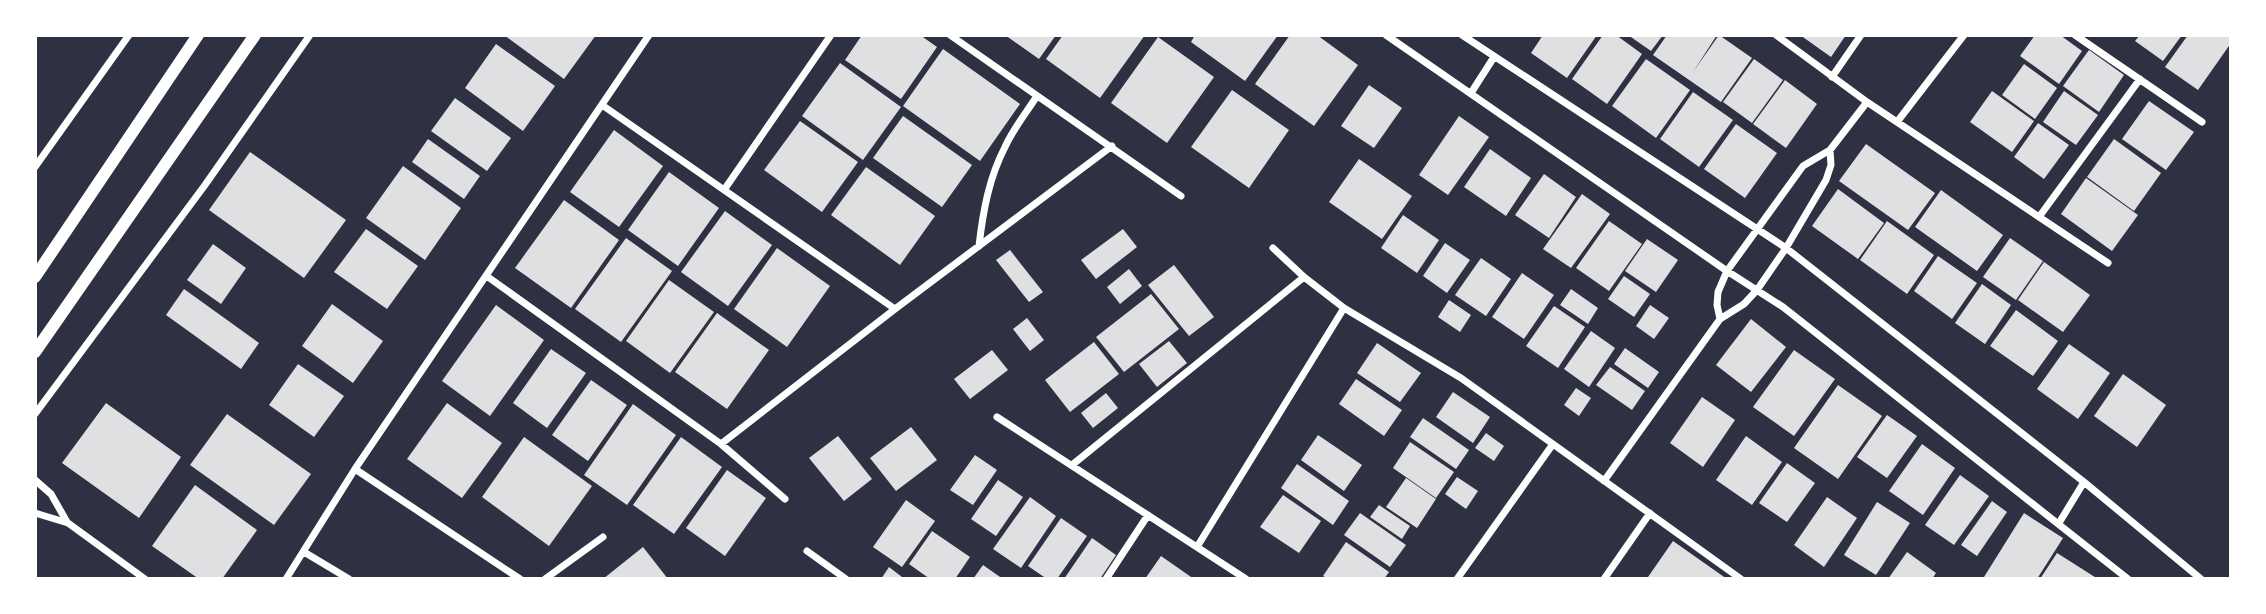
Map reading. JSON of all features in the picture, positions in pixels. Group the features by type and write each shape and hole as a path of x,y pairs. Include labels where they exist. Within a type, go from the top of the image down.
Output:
{"street":[{"path":"35,167 129,35"},
{"path":"35,277 198,35"},
{"path":"35,352 255,35"},
{"path":"35,414 205,185 310,35"},
{"path":"286,579 355,469 488,277 649,35"},
{"path":"724,190 831,35"},
{"path":"950,35 1181,196"},
{"path":"1386,35 1783,307 2128,579"},
{"path":"1462,35 1786,248 2084,482 2202,579"},
{"path":"1776,35 1867,102 2108,263"},
{"path":"1832,77 1861,35"},
{"path":"1897,122 1964,35"},
{"path":"2075,35 2202,122"},
{"path":"1471,93 1494,57"},
{"path":"2039,217 2140,79"},
{"path":"979,246 990,184 1005,145 1037,96"},
{"path":"1720,319 1718,292 1727,271 1804,166 1830,150 1867,102"},
{"path":"602,105 895,309"},
{"path":"721,444 1112,146"},
{"path":"1604,481 1720,319 1744,304 1786,248 1826,180 1831,165 1830,150"},
{"path":"1273,248 1343,308 1461,378 1741,579"},
{"path":"488,277 721,444 785,499"},
{"path":"1072,465 1304,277"},
{"path":"1197,547 1343,308"},
{"path":"997,417 1246,579"},
{"path":"1457,579 1553,444"},
{"path":"355,469 520,579"},
{"path":"35,480 51,494 68,523"},
{"path":"2059,523 2084,482"},
{"path":"35,513 68,523 145,579"},
{"path":"1604,579 1650,513"},
{"path":"1105,579 1148,515"},
{"path":"545,579 603,537"},
{"path":"807,551 846,579"},
{"path":"304,552 349,579"}],"building":[{"path":"504,35 596,35 564,79"},
{"path":"862,35 920,35 937,47 901,99 845,60"},
{"path":"1005,35 1056,35 1039,59"},
{"path":"1063,35 1145,35 1100,98 1046,59"},
{"path":"1195,35 1278,35 1245,81 1191,42"},
{"path":"1290,35 1317,35 1358,65 1314,126 1255,84"},
{"path":"1543,35 1597,35 1567,78 1531,53"},
{"path":"1603,35 1616,35 1642,54 1607,104 1572,79"},
{"path":"1628,35 1663,35 1651,51"},
{"path":"1667,35 1717,35 1693,72 1719,35 1752,58 1721,102 1653,55"},
{"path":"1800,35 1846,35 1831,57"},
{"path":"2035,35 2060,35 2082,51 2059,84 2020,56"},
{"path":"2140,35 2182,35 2163,61 2135,41"},
{"path":"2188,35 2227,35 2231,38 2231,43 2198,90 2165,67"},
{"path":"1158,37 1214,77 1167,143 1111,103"},
{"path":"496,44 555,86 523,131 465,88"},
{"path":"943,49 1020,104 980,161 903,106"},
{"path":"2089,50 2124,75 2099,112 2063,86"},
{"path":"1646,59 1690,90 1656,138 1612,106"},
{"path":"1754,59 1783,80 1752,123 1723,102"},
{"path":"840,63 901,107 863,160 802,116"},
{"path":"2024,64 2057,88 2035,119 2002,95"},
{"path":"1785,80 1817,104 1786,148 1753,124"},
{"path":"1369,85 1402,108 1374,148 1341,126"},
{"path":"1232,90 1289,130 1249,188 1191,147"},
{"path":"1992,91 2034,121 2012,152 1970,122"},
{"path":"2064,91 2098,115 2076,145 2043,122"},
{"path":"1693,92 1733,120 1699,167 1660,139"},
{"path":"455,98 511,138 487,171 431,131"},
{"path":"2149,101 2194,132 2166,170 2122,139"},
{"path":"903,116 972,165 942,207 873,158"},
{"path":"1459,116 1489,137 1448,195 1419,175"},
{"path":"800,121 858,162 822,212 764,170"},
{"path":"2038,123 2069,145 2044,179 2014,157"},
{"path":"1736,124 1777,153 1745,198 1704,169"},
{"path":"614,130 663,166 619,227 570,192"},
{"path":"428,139 480,176 464,199 412,162"},
{"path":"2114,139 2161,173 2134,211 2087,177"},
{"path":"1866,144 1935,193 1908,230 1839,181"},
{"path":"1490,149 1531,178 1506,216 1464,187"},
{"path":"250,152 346,220 304,278 209,210"},
{"path":"1359,159 1412,196 1382,239 1329,202"},
{"path":"403,166 461,208 425,260 366,218"},
{"path":"866,167 935,216 900,265 831,215"},
{"path":"669,172 719,208 678,266 628,230"},
{"path":"1544,174 1576,197 1549,238 1515,215"},
{"path":"2086,178 2138,215 2112,251 2061,214"},
{"path":"1838,189 1884,223 1858,259 1812,226"},
{"path":"1941,190 2003,235 1977,271 1915,227"},
{"path":"1582,194 1610,214 1571,268 1543,249"},
{"path":"564,200 619,240 571,308 515,268"},
{"path":"725,211 772,245 728,306 681,272"},
{"path":"1403,215 1439,240 1417,273 1381,248"},
{"path":"1609,221 1642,244 1609,291 1576,268"},
{"path":"1887,221 1934,255 1907,294 1860,260"},
{"path":"366,229 418,266 387,309 334,272"},
{"path":"1123,229 1137,247 1096,279 1081,260"},
{"path":"626,238 672,271 621,342 575,309"},
{"path":"2010,238 2043,261 2016,300 1983,277"},
{"path":"1647,239 1678,260 1656,292 1625,271"},
{"path":"1445,243 1470,260 1447,293 1423,276"},
{"path":"213,244 246,268 221,304 187,280"},
{"path":"777,248 830,286 787,347 734,309"},
{"path":"1010,250 1043,292 1029,302 996,260"},
{"path":"1938,256 1977,283 1952,319 1914,291"},
{"path":"1481,258 1511,279 1486,316 1455,295"},
{"path":"2044,262 2090,295 2063,332 2018,300"},
{"path":"1174,265 1214,317 1189,336 1148,285"},
{"path":"1129,269 1142,286 1120,304 1107,287"},
{"path":"1522,273 1554,295 1524,339 1492,317"},
{"path":"1624,276 1650,294 1634,317 1608,299"},
{"path":"669,280 714,312 670,373 626,341"},
{"path":"1982,284 2011,305 1985,344 1955,323"},
{"path":"184,289 259,343 241,369 166,315"},
{"path":"1571,289 1598,308 1588,324 1560,305"},
{"path":"1151,294 1179,329 1124,372 1096,337"},
{"path":"1449,300 1471,315 1460,332 1438,317"},
{"path":"332,304 383,341 353,383 302,346"},
{"path":"496,305 544,340 490,416 442,381"},
{"path":"1650,305 1669,318 1654,339 1636,326"},
{"path":"1554,306 1585,327 1558,368 1526,346"},
{"path":"2016,310 2058,341 2033,376 1990,346"},
{"path":"717,313 769,350 727,409 675,372"},
{"path":"1027,318 1044,340 1030,351 1013,329"},
{"path":"1751,319 1786,347 1751,392 1716,365"},
{"path":"1591,331 1615,348 1589,387 1564,369"},
{"path":"1169,341 1187,363 1157,387 1139,364"},
{"path":"1094,342 1119,374 1070,412 1045,380"},
{"path":"1377,343 1421,373 1400,402 1357,373"},
{"path":"2069,344 2110,373 2078,419 2037,389"},
{"path":"1625,348 1659,372 1648,388 1614,364"},
{"path":"551,349 586,373 547,428 513,403"},
{"path":"992,350 1008,370 970,399 954,379"},
{"path":"1794,350 1835,379 1794,436 1753,407"},
{"path":"298,364 344,396 314,437 269,405"},
{"path":"1610,367 1645,391 1632,410 1596,385"},
{"path":"2123,374 2166,405 2137,447 2094,416"},
{"path":"1356,379 1402,410 1384,436 1339,404"},
{"path":"591,380 627,405 588,461 552,435"},
{"path":"1838,385 1882,416 1838,479 1794,448"},
{"path":"1576,388 1591,398 1579,416 1564,405"},
{"path":"1453,392 1490,417 1473,443 1436,417"},
{"path":"1106,393 1118,408 1093,428 1081,413"},
{"path":"1702,397 1735,420 1703,467 1670,443"},
{"path":"106,403 181,457 139,518 62,463"},
{"path":"447,403 502,443 462,498 407,459"},
{"path":"633,404 676,435 627,505 584,475"},
{"path":"227,414 311,474 274,525 190,465"},
{"path":"1887,415 1917,436 1887,478 1857,457"},
{"path":"1423,418 1469,450 1456,469 1410,437"},
{"path":"911,427 937,460 896,491 870,458"},
{"path":"1486,433 1504,446 1494,461 1475,448"},
{"path":"1318,435 1362,465 1344,491 1301,460"},
{"path":"838,436 872,479 844,501 809,458"},
{"path":"1746,436 1782,462 1752,505 1716,480"},
{"path":"524,437 592,486 549,546 482,497"},
{"path":"681,437 722,467 674,534 633,505"},
{"path":"1410,442 1454,472 1436,498 1393,468"},
{"path":"1922,444 1955,468 1923,515 1889,491"},
{"path":"975,455 997,470 973,505 950,490"},
{"path":"1787,463 1815,483 1787,522 1759,503"},
{"path":"1297,464 1349,501 1333,525 1281,488"},
{"path":"727,470 766,498 725,556 686,528"},
{"path":"1960,475 1989,496 1954,545 1925,525"},
{"path":"1457,477 1478,491 1466,509 1445,494"},
{"path":"1406,478 1436,499 1417,528 1386,507"},
{"path":"998,480 1023,497 996,536 971,519"},
{"path":"195,485 257,530 222,579 199,579 152,546"},
{"path":"1283,495 1321,521 1299,553 1260,527"},
{"path":"1030,497 1056,516 1021,568 993,549"},
{"path":"1827,497 1857,518 1824,567 1794,545"},
{"path":"906,500 935,521 902,567 873,547"},
{"path":"1992,501 2007,512 1977,556 1961,545"},
{"path":"1877,502 1910,523 1876,575 1844,555"},
{"path":"1379,505 1410,526 1402,539 1370,517"},
{"path":"1360,513 1406,545 1390,567 1344,535"},
{"path":"2024,513 2063,538 2037,579 1984,577"},
{"path":"1061,518 1087,536 1057,579 1047,579 1028,566"},
{"path":"932,531 970,557 955,579 930,579 909,564"},
{"path":"1092,538 1116,555 1100,579 1064,579"},
{"path":"1673,541 1727,579 1648,577"},
{"path":"1346,542 1389,572 1384,579 1328,579 1323,576"},
{"path":"643,547 668,579 603,579"},
{"path":"1907,552 1936,573 1932,579 1888,579"},
{"path":"2057,553 2098,579 2040,579"},
{"path":"1161,556 1194,579 1145,579"},
{"path":"983,565 1003,579 973,579"},
{"path":"889,567 902,577 901,579 881,579"}]}
